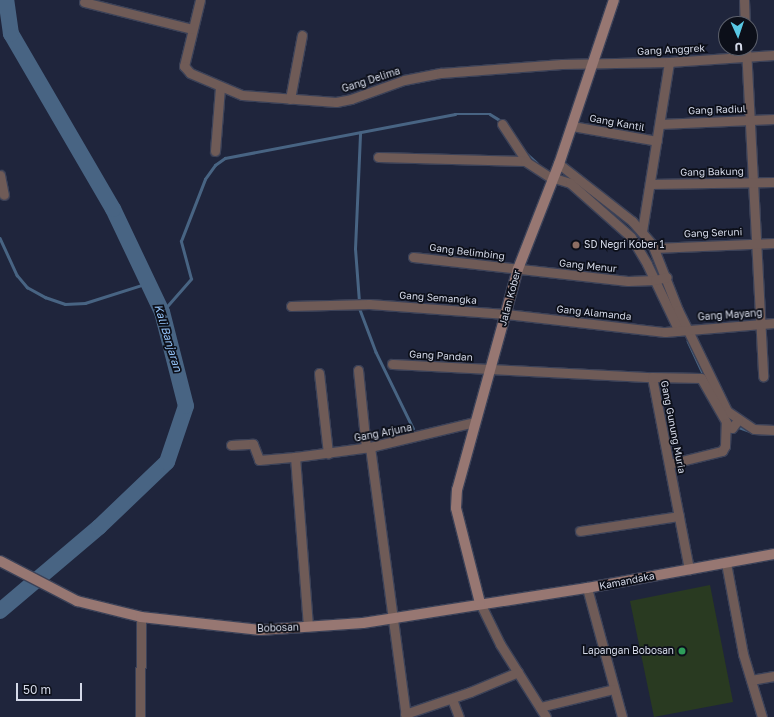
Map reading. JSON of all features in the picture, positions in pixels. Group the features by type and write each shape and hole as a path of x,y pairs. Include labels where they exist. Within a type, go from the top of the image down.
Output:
{"street":[{"name":"Gang Delima","path":"200,0 184,66 190,73 220,87 242,95 336,102 351,99 404,80 441,73 593,64"},
{"name":"Jalan Kober","path":"480,603 455,500 474,422 518,269 555,174 614,0"},
{"path":"744,0 745,16"},
{"path":"84,2 192,29"},
{"path":"290,99 302,35"},
{"name":"Gang Anggrek","path":"758,53 774,55"},
{"name":"Gang Anggrek","path":"593,64 668,62 718,56"},
{"path":"746,56 763,377"},
{"path":"642,231 660,124 668,62"},
{"path":"215,151 220,87"},
{"name":"Gang Radiul","path":"660,124 774,118"},
{"path":"502,124 527,162"},
{"name":"Gang Kantil","path":"572,126 657,141"},
{"path":"378,157 527,162 555,174 574,186 630,237 660,279 683,330 733,423 722,451 669,464"},
{"path":"555,174 642,231 654,248 660,279"},
{"path":"0,175 4,195"},
{"name":"Gang Bakung","path":"650,184 774,182"},
{"name":"Gang Seruni","path":"654,248 774,242"},
{"name":"Gang Belimbing","path":"413,256 518,269"},
{"name":"Gang Menur","path":"518,269 628,281 660,279"},
{"name":"Gang Semangka","path":"291,306 369,304 506,314"},
{"name":"Gang Alamanda","path":"506,314 665,332 683,330"},
{"name":"Gang Mayang","path":"683,330 774,323"},
{"name":"Gang Pandan","path":"392,364 490,370"},
{"path":"358,370 406,716 518,672"},
{"name":"Gang Gunung Muria","path":"490,370 652,377 689,569"},
{"path":"319,372 328,453"},
{"path":"652,377 701,378 733,423 754,428 774,430"},
{"name":"Gang Arjuna","path":"231,445 253,444 259,460 295,457 368,448 474,422"},
{"path":"295,457 308,627"},
{"path":"580,531 679,516"},
{"name":"Kamandaka","path":"480,603 587,588 774,554"},
{"name":"Bobosan","path":"0,562 77,602 141,617 260,630 308,627 393,618 480,603"},
{"path":"726,562 742,654 762,717"},
{"path":"587,588 622,717"},
{"path":"480,603 500,644 546,717"},
{"path":"140,717 141,617"},
{"path":"751,680 774,676"},
{"path":"540,707 614,689"},
{"path":"452,698 459,717"}],"green space":[{"name":"Lapangan Bobosan","path":"710,585 733,702 654,717 630,601"}],"waterway":[{"name":"Kali Banjaran","path":"0,611 99,527 167,462 186,406 162,312 113,209 11,34 6,0"},
{"path":"162,312 191,279 181,241 205,179 215,165 225,158 455,114 490,114 501,121"},
{"path":"359,302 355,249 360,133"},
{"path":"527,154 537,163"},
{"path":"0,238 17,275 27,287 45,297 65,304 85,303 148,283"},
{"path":"359,307 376,352 413,428"},
{"path":"688,341 704,375"},
{"path":"736,426 750,431"},
{"path":"757,433 770,434"}],"place":[{"name":"SD Negri Kober 1","path":"576,245"},
{"name":"Lapangan Bobosan","path":"682,651"}]}
